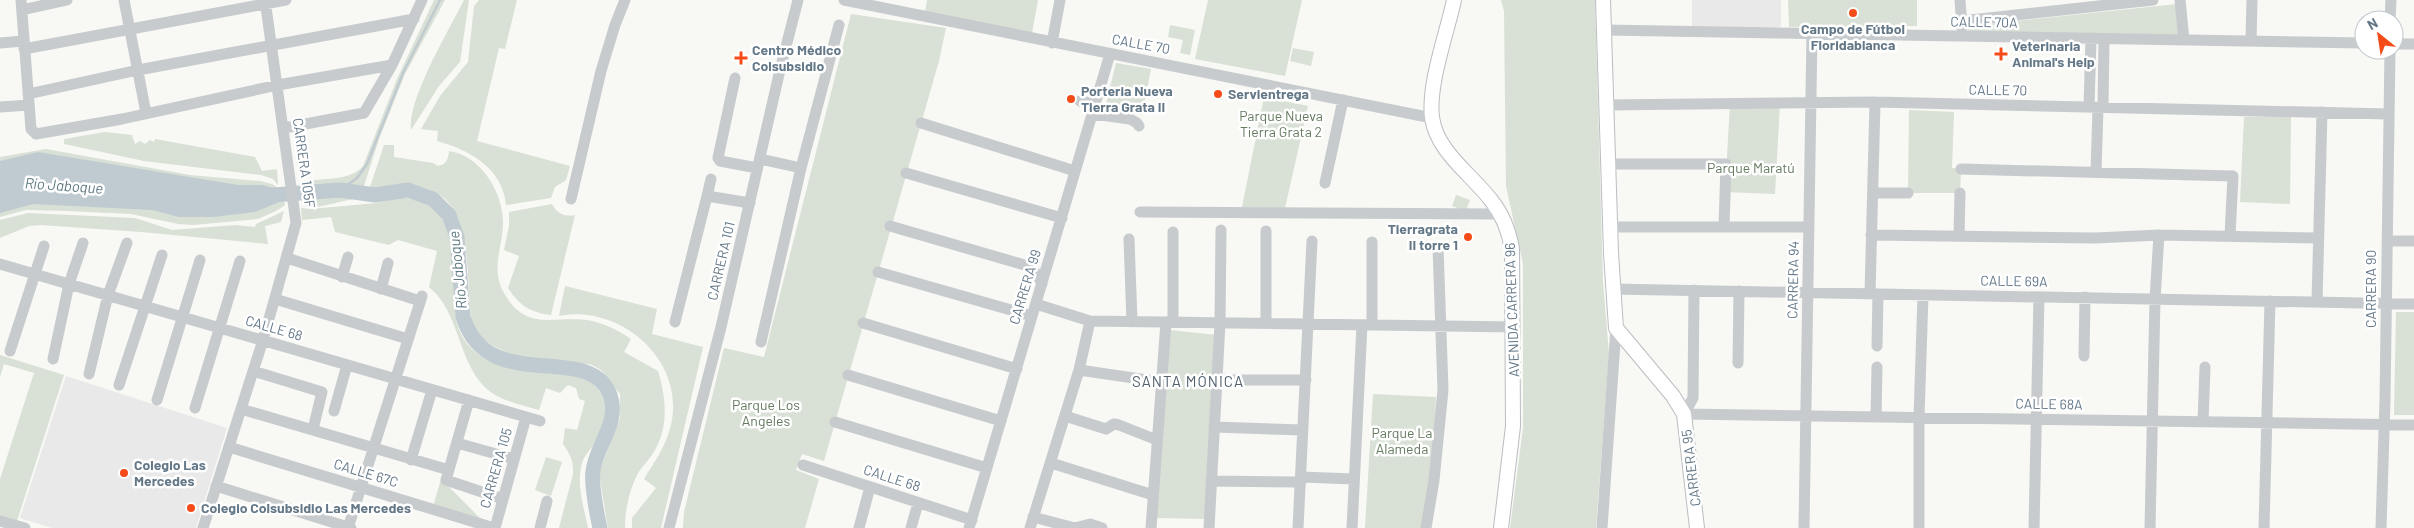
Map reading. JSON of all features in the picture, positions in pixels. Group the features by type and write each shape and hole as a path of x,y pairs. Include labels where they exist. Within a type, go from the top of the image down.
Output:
{"main road":[{"name":"AVENIDA CARRERA 96","path":"1454,0 1432,99 1432,118 1447,151 1491,200 1500,214 1509,234 1512,249 1514,327 1513,426 1501,528"},
{"path":"1604,0 1610,227 1616,328 1684,414"},
{"name":"CARRERA 95","path":"1684,414 1697,528"}],"street":[{"path":"67,0 21,5 31,129 36,134 113,121 278,84 392,65"},
{"path":"124,0 146,113"},
{"path":"0,43 24,45 130,29 266,2 286,0"},
{"path":"284,128 364,113 392,65 422,0"},
{"path":"571,199 601,71 614,25 618,0"},
{"path":"614,25 625,0"},
{"name":"CARRERA 101","path":"669,528 674,503 698,423 798,0"},
{"name":"CALLE 70","path":"844,0 1432,118"},
{"path":"1052,43 1060,0"},
{"path":"1960,0 1962,36"},
{"path":"1961,21 2080,4 2154,0"},
{"path":"2180,0 2184,40"},
{"path":"2251,41 2252,0"},
{"name":"CARRERA 105F","path":"208,527 216,486 263,340 296,228 290,168 266,2"},
{"path":"0,107 138,70 414,19"},
{"path":"761,342 801,168 839,25"},
{"name":"CALLE 70A","path":"1604,30 2354,43"},
{"name":"CARRERA 94","path":"1804,528 1812,34"},
{"path":"2091,38 2097,107"},
{"path":"2096,172 2097,107 2104,39"},
{"name":"CARRERA 99","path":"970,524 1110,54"},
{"name":"CARRERA 90","path":"2381,528 2390,60"},
{"path":"735,78 718,158 720,160 801,168"},
{"path":"1325,183 1343,100"},
{"path":"1080,102 1094,109 1130,120 1139,126"},
{"path":"1875,102 1871,235 1877,346"},
{"name":"CALLE 70","path":"1607,105 1875,102 2389,114"},
{"path":"2317,302 2322,112"},
{"path":"921,123 1075,171"},
{"path":"1608,164 1726,164 1724,227"},
{"path":"1961,169 2233,176 2230,236"},
{"path":"906,173 1062,218"},
{"path":"675,322 711,179"},
{"path":"1872,193 1908,193"},
{"path":"1959,236 1960,193"},
{"path":"707,196 750,203"},
{"path":"1140,212 1500,214"},
{"path":"890,226 1028,266 1037,274 1042,284"},
{"path":"1610,227 1808,227"},
{"path":"1209,528 1220,323 1220,230"},
{"path":"1266,231 1266,323"},
{"path":"1151,528 1161,382 1169,322 1173,232"},
{"path":"1871,235 2096,238 2159,235 2318,238"},
{"path":"2150,528 2155,299 2159,235"},
{"path":"1129,239 1132,322"},
{"path":"2387,240 2414,241"},
{"path":"1298,528 1312,242"},
{"path":"1352,528 1372,242"},
{"path":"53,359 69,284 83,244"},
{"path":"89,374 108,295 127,244"},
{"path":"10,351 44,246"},
{"path":"1426,528 1434,480 1443,390 1439,326 1438,247"},
{"path":"119,385 162,255"},
{"path":"342,278 348,257"},
{"path":"216,486 349,528 394,379 421,299 342,278 287,258"},
{"path":"156,400 200,260"},
{"path":"195,408 240,261"},
{"path":"381,289 388,263"},
{"name":"CALLE 68","path":"0,264 540,421"},
{"path":"878,272 1032,316"},
{"name":"CALLE 69A","path":"1613,289 2414,304"},
{"name":"CARRERA 95","path":"1684,414 1693,398 1694,290"},
{"path":"1738,363 1740,291"},
{"path":"1919,528 1919,418 1923,295"},
{"path":"2034,528 2039,297"},
{"path":"2084,356 2085,297"},
{"path":"275,299 408,339"},
{"path":"2264,528 2270,301"},
{"path":"1036,304 1090,321 1514,327"},
{"path":"1090,321 1079,370 1032,523 1075,528 1090,524 1102,528"},
{"path":"863,322 1017,369"},
{"path":"1602,528 1616,328"},
{"path":"334,411 347,365"},
{"path":"1876,417 1877,367"},
{"path":"2203,422 2205,367"},
{"path":"1079,370 1161,382"},
{"path":"253,371 322,392 314,425"},
{"path":"848,375 1001,421"},
{"path":"1217,380 1306,380"},
{"path":"411,460 432,390"},
{"path":"447,475 469,400"},
{"path":"241,409 411,460 503,499"},
{"name":"CALLE 68A","path":"1684,414 2414,425"},
{"path":"1065,416 1106,429 1114,424 1119,425 1157,440"},
{"name":"CARRERA 105","path":"494,528 526,417"},
{"path":"835,422 987,468"},
{"path":"1214,427 1303,430"},
{"path":"457,443 514,459"},
{"name":"CALLE 67C","path":"229,447 494,528"},
{"path":"1051,463 1153,495"},
{"name":"CALLE 68","path":"804,465 918,503 970,524"},
{"path":"1212,481 1354,479"},
{"path":"859,528 870,487"},
{"path":"540,528 547,501"},
{"path":"911,528 918,503"},
{"path":"0,521 18,527"}],"shaded area":[{"path":"1692,0 1781,0 1781,27 1692,29"},
{"name":"Colegio Las Mercedes","path":"66,376 227,428 196,528 52,528 20,518"}],"green space":[{"path":"434,0 445,0 405,74 379,139 364,186 377,190 409,189 421,192 433,197 444,207 455,226 459,248 461,295 465,317 473,336 489,350 515,358 484,340 479,335 471,319 464,241 459,220 448,202 432,191 408,186 375,189 370,187 384,145 394,145 394,157 433,163 438,166 446,161 449,151 471,160 488,177 499,199 503,222 498,258 498,275 504,293 513,306 523,314 533,318 544,320 579,319 607,326 631,339 624,352 658,371 665,411 662,431 655,450 634,481 628,501 625,528 608,528 599,473 620,418 620,394 601,370 592,365 582,363 518,358 592,367 603,375 616,391 618,404 595,473 603,528 596,528 587,472 592,453 610,414 611,404 608,392 591,375 574,369 516,364 497,360 480,352 463,332 455,294 457,324 466,342 478,354 493,363 511,368 584,378 600,392 605,408 602,425 594,444 583,460 580,471 581,496 588,528 559,528 573,474 571,458 563,444 565,428 577,430 585,401 579,399 576,388 568,385 560,393 546,388 539,410 493,394 478,379 470,366 447,310 429,287 437,251 398,240 389,245 335,232 331,217 302,220 301,208 310,209 377,203 402,197 424,202 434,208 444,221 449,232 454,269 451,234 443,214 430,202 412,196 393,194 372,196 312,208 302,204 302,183 343,177 350,175 363,166 397,79"},
{"path":"464,0 469,0 460,62 439,86 411,130 415,101 430,65"},
{"path":"479,0 517,0 505,49 499,48 477,141 570,166 566,180 555,187 551,198 506,205 498,181 482,162 460,149 437,141 438,131 421,129 440,96 468,62 474,6"},
{"path":"927,0 1038,0 1032,33 925,13"},
{"path":"1208,0 1302,0 1285,76 1195,59"},
{"path":"1501,0 1595,0 1603,282 1609,354 1596,528 1510,528 1523,428 1523,264 1506,186 1504,11"},
{"name":"Campo de Fútbol Floridablanca","path":"1788,0 1917,0 1917,26 1789,27"},
{"path":"2177,4 2180,37 1968,32 1967,26"},
{"name":"Parque Los Angeles","path":"851,14 946,28 939,61 824,461 802,454 796,470 819,479 805,528 683,528 684,512 724,348 764,357"},
{"path":"1170,25 1195,30 1190,55 1180,53 1183,40 1168,37"},
{"path":"1293,48 1314,52 1311,66 1290,61"},
{"path":"1116,63 1151,69 1142,115 1105,108"},
{"name":"Parque Nueva Tierra Grata 2","path":"1264,97 1308,106 1285,208 1242,207"},
{"name":"Parque Maratú","path":"1730,103 1780,103 1775,194 1725,192"},
{"path":"1909,110 1954,112 1952,168 1961,169 1960,193 1908,193"},
{"path":"2244,117 2291,117 2290,204 2240,202"},
{"path":"105,132 132,135 135,144 140,141 145,144 150,140 154,142 155,139 255,157 262,171 277,169 278,185 273,179 261,175 144,161 64,144 64,139"},
{"path":"46,149 190,175 260,181 272,184 283,191 285,205 258,219 193,225 178,224 131,214 67,211 26,210 0,217 0,157"},
{"path":"1456,195 1470,200 1466,211 1452,206"},
{"path":"552,204 562,214 568,216 575,215 551,315 526,307 512,294 508,288 519,256 504,250 509,226 509,212"},
{"path":"284,211 281,222 265,226 268,244 41,225 29,226 0,238 0,220 28,213 135,218 172,230 236,225 255,227 256,224"},
{"path":"565,286 657,309 652,334 703,347 661,528 632,528 632,518 656,488 644,479 663,447 671,425 673,401 668,379 658,359 644,342 625,328 604,319 582,315 559,316"},
{"path":"2396,312 2414,312 2414,415 2394,415"},
{"path":"1170,330 1217,335 1206,519 1155,518"},
{"path":"0,355 64,375 16,524 0,519 0,479 34,373 4,364 0,377"},
{"name":"Parque La Alameda","path":"1373,394 1436,397 1432,480 1421,528 1365,528"},
{"path":"546,457 562,462 551,496 535,490"},
{"path":"441,479 484,522 433,507"}],"water":[{"path":"38,152 238,185 262,185 277,189 279,194 277,203 255,212 213,217 179,217 152,210 33,204 0,213 0,161"}],"waterway":[{"path":"340,190 357,178 367,164 403,73 440,0"},
{"name":"Río Jaboque","path":"260,196 340,190 375,195 408,190 433,199 449,215 457,237 463,317 476,341 494,355 515,362 582,371 599,379 610,395 612,405 610,424 598,452 593,471 600,528"}],"place":[{"name":"Campo de Fútbol Floridablanca","path":"1853,13"},
{"name":"Veterinaria Animal's Help","path":"2001,54"},
{"name":"Centro Médico Colsubsidio","path":"741,58"},
{"name":"Servientrega","path":"1218,94"},
{"name":"Porteria Nueva Tierra Grata II","path":"1071,99"},
{"name":"Tierragrata II torre 1","path":"1468,237"},
{"name":"Colegio Las Mercedes","path":"124,473"},
{"name":"Colegio Colsubsidio Las Mercedes","path":"191,508"}],"district":[{"name":"SANTA MÓNICA","path":"1188,382"}]}
